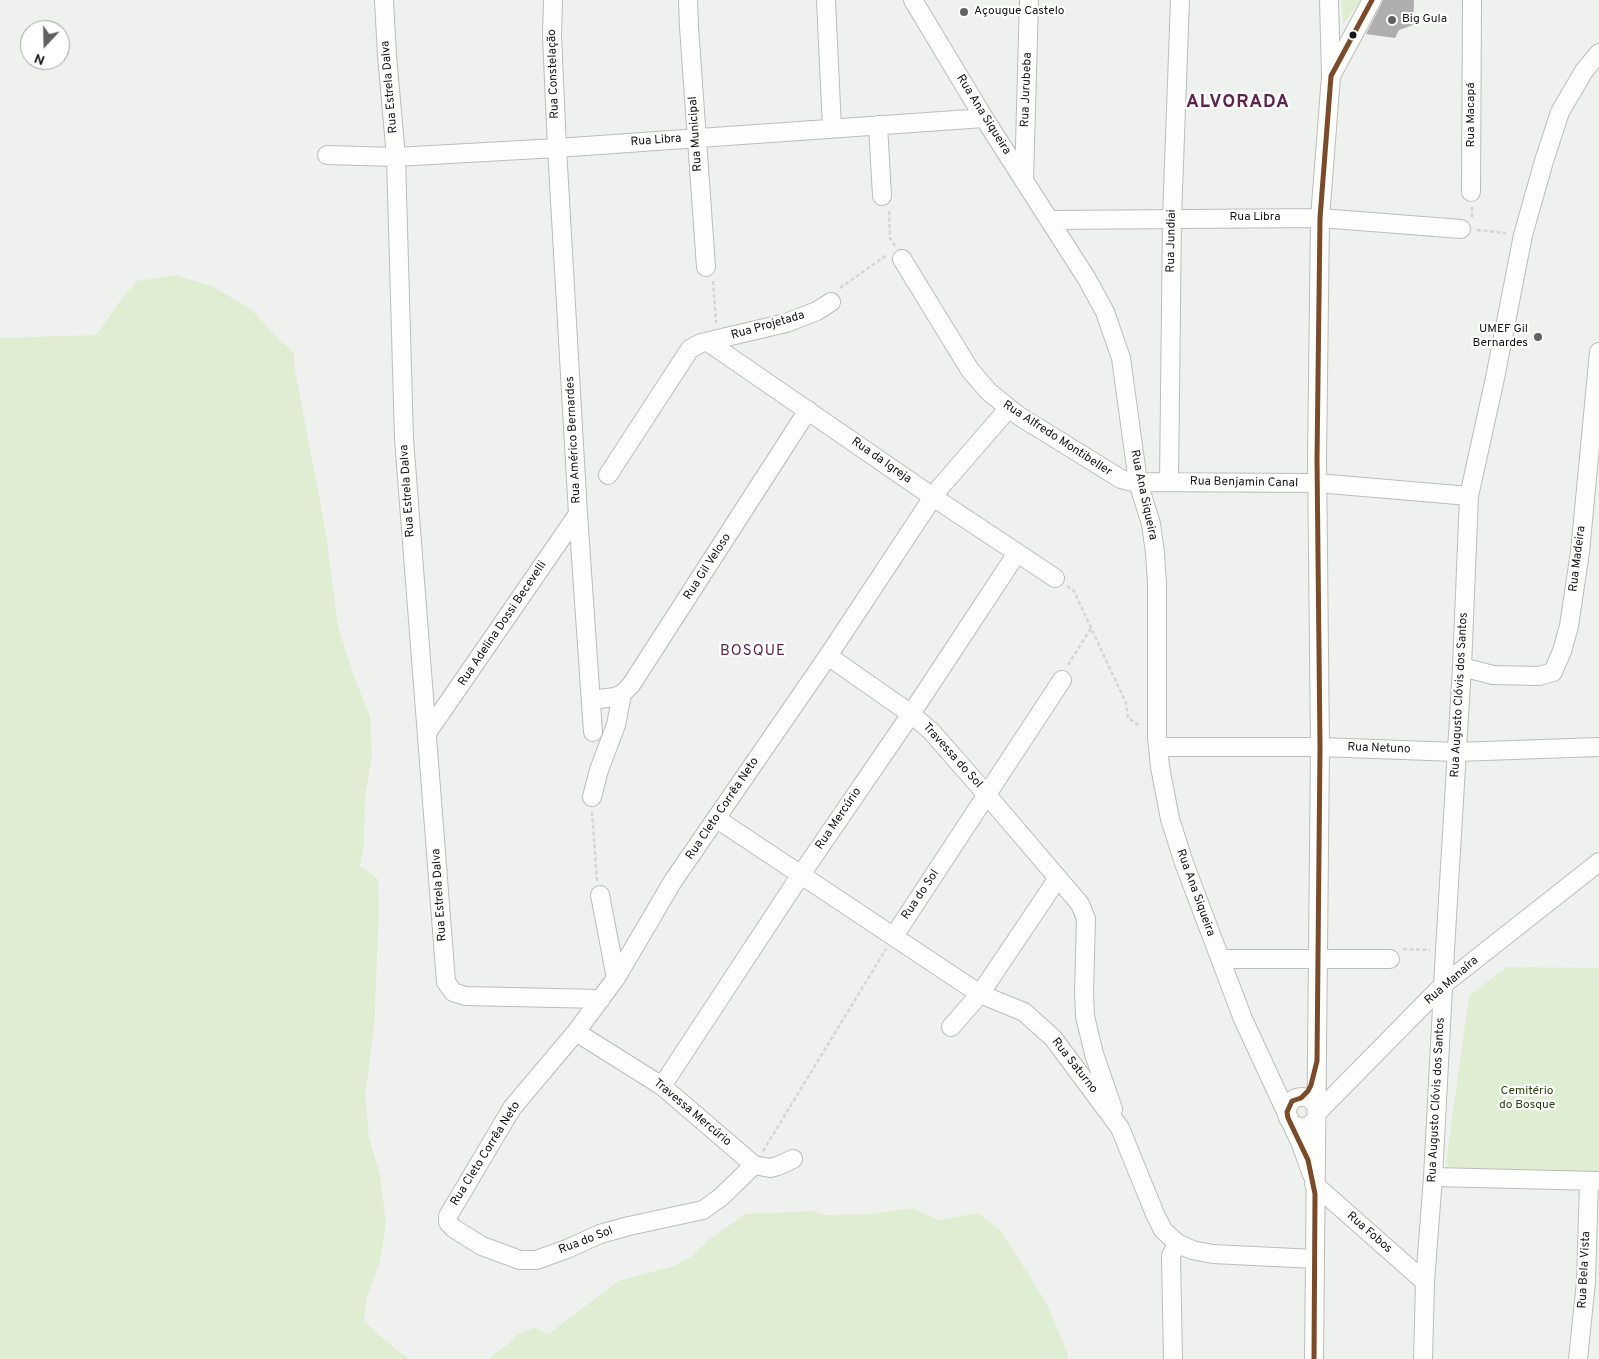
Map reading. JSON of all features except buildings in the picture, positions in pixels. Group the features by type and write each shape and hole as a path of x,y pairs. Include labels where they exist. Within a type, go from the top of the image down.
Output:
{"street":[{"name":"Rua Estrela Dalva","path":"384,0 396,157 404,439 446,982 453,992 465,996 601,998"},
{"name":"Rua Constelação","path":"553,0 552,36 557,148"},
{"name":"Rua Municipal","path":"688,0 706,267"},
{"path":"826,0 832,128"},
{"name":"Rua Ana Siqueira","path":"913,0 984,118 1087,278 1101,303 1122,358 1138,482 1151,524 1156,568 1158,747 1165,796 1172,827 1243,1019 1308,1160 1315,1186"},
{"name":"Rua Jurubeba","path":"1024,181 1029,0"},
{"name":"Rua Jundiai","path":"1169,482 1172,218 1180,0"},
{"path":"1314,1359 1320,747 1317,483 1320,218 1331,76 1329,0"},
{"path":"1331,76 1372,0"},
{"name":"Rua Macapá","path":"1471,192 1472,0"},
{"name":"Rua Augusto Clóvis dos Santos","path":"1423,1359 1424,1282 1462,668 1469,496 1496,378 1523,235 1544,161 1560,112 1584,71 1599,54"},
{"name":"Rua Libra","path":"327,155 396,157 557,148 984,118"},
{"path":"878,125 885,200"},
{"name":"Rua Américo Bernardes","path":"557,148 578,514 593,732"},
{"name":"Rua Libra","path":"1049,220 1320,218 1466,229"},
{"name":"Rua Alfredo Montibeller","path":"896,254 970,370 989,392 1008,409 1114,476 1138,482"},
{"name":"Rua Projetada","path":"708,342 786,323 817,311 831,302"},
{"path":"608,474 687,353 695,346 708,342"},
{"name":"Rua da Igreja","path":"708,342 933,497 1056,578"},
{"name":"Rua Madeira","path":"1462,668 1493,675 1539,676 1553,672 1562,651 1569,626 1580,552 1599,352"},
{"name":"Rua Cleto Corrêa Neto","path":"448,1216 512,1108 576,1032 616,978 673,881 828,656 933,497 1008,409"},
{"name":"Rua Gil Veloso","path":"622,694 635,679 808,410"},
{"name":"Rua Benjamin Canal","path":"1138,482 1317,483 1469,496"},
{"name":"Rua Adelina Dossi Becevelli","path":"427,733 578,514"},
{"name":"Rua Mercúrio","path":"662,1086 800,876 911,714 1017,553"},
{"name":"Travessa do Sol","path":"828,656 911,714 931,731 1080,904 1086,919 1084,992 1086,1016 1094,1054 1120,1128"},
{"name":"Rua do Sol","path":"894,936 1062,680"},
{"path":"591,700 622,694"},
{"path":"592,797 598,770 616,725 622,694"},
{"name":"Rua Netuno","path":"1158,747 1320,747 1457,752 1599,747"},
{"name":"Rua Saturno","path":"717,819 980,994 1024,1012 1053,1038 1120,1128 1155,1214 1163,1230 1177,1243 1192,1250 1213,1254 1315,1259"},
{"name":"Rua Manaíra","path":"1317,1113 1443,985 1599,862"},
{"path":"951,1027 980,994 1058,878"},
{"path":"600,895 616,978"},
{"path":"1220,959 1318,958 1395,954"},
{"name":"Travessa Mercúrio","path":"576,1032 662,1086 754,1166"},
{"path":"1274,1087 1281,1095 1288,1098 1298,1098 1307,1098 1316,1107 1317,1113 1314,1122 1306,1127 1294,1125 1288,1118 1288,1106 1298,1098 1306,1094 1311,1085 1317,1061"},
{"path":"754,1166 770,1168 793,1159"},
{"name":"Rua do Sol","path":"448,1216 448,1222 453,1228 482,1246 520,1260 536,1260 567,1250 600,1234 703,1210 721,1197 754,1166"},
{"path":"1432,1177 1594,1181"},
{"name":"Rua Bela Vista","path":"1578,1359 1594,1181"},
{"name":"Rua Fobos","path":"1315,1186 1424,1282"},
{"path":"1173,1359 1171,1256 1177,1243"}],"path":[{"path":"1471,192 1466,229 1523,235"},
{"path":"831,302 837,290 896,254 890,238 885,200"},
{"path":"1074,591 1126,703 1128,718 1145,730 1157,728"},
{"path":"1062,680 1065,670 1091,628"},
{"path":"592,797 596,870 600,895"},
{"path":"754,1166 894,936"},
{"path":"1395,954 1438,950"}],"green space":[{"path":"1341,0 1362,0 1343,24"},
{"path":"176,275 214,287 252,310 294,353 294,365 326,533 338,627 370,717 372,756 365,796 364,845 360,866 378,879 379,911 374,1028 365,1096 369,1137 380,1175 386,1224 380,1261 367,1297 364,1321 409,1359 0,1359 0,338 96,335 137,281"},
{"name":"Cemitério do Bosque","path":"1507,967 1599,968 1599,1175 1454,1172 1448,1168 1446,1162 1469,996"},
{"path":"913,1208 938,1220 978,1213 1001,1231 1047,1304 1067,1352 1068,1359 488,1359 519,1333 535,1328 549,1334 618,1281 674,1266 691,1257 710,1239 745,1214 813,1211 825,1215 869,1214"}],"transit line":[{"path":"1314,1359 1315,1194 1308,1160 1287,1112 1292,1101 1301,1098 1308,1091 1317,1061 1320,747 1317,459 1320,218 1331,76 1372,0"}],"place":[{"name":"Açougue Castelo","path":"964,12"},
{"name":"Big Gula","path":"1392,20"},
{"name":"UMEF Gil Bernardes","path":"1538,337"}],"district":[{"name":"ALVORADA","path":"1238,103"},
{"name":"BOSQUE","path":"753,652"}]}
